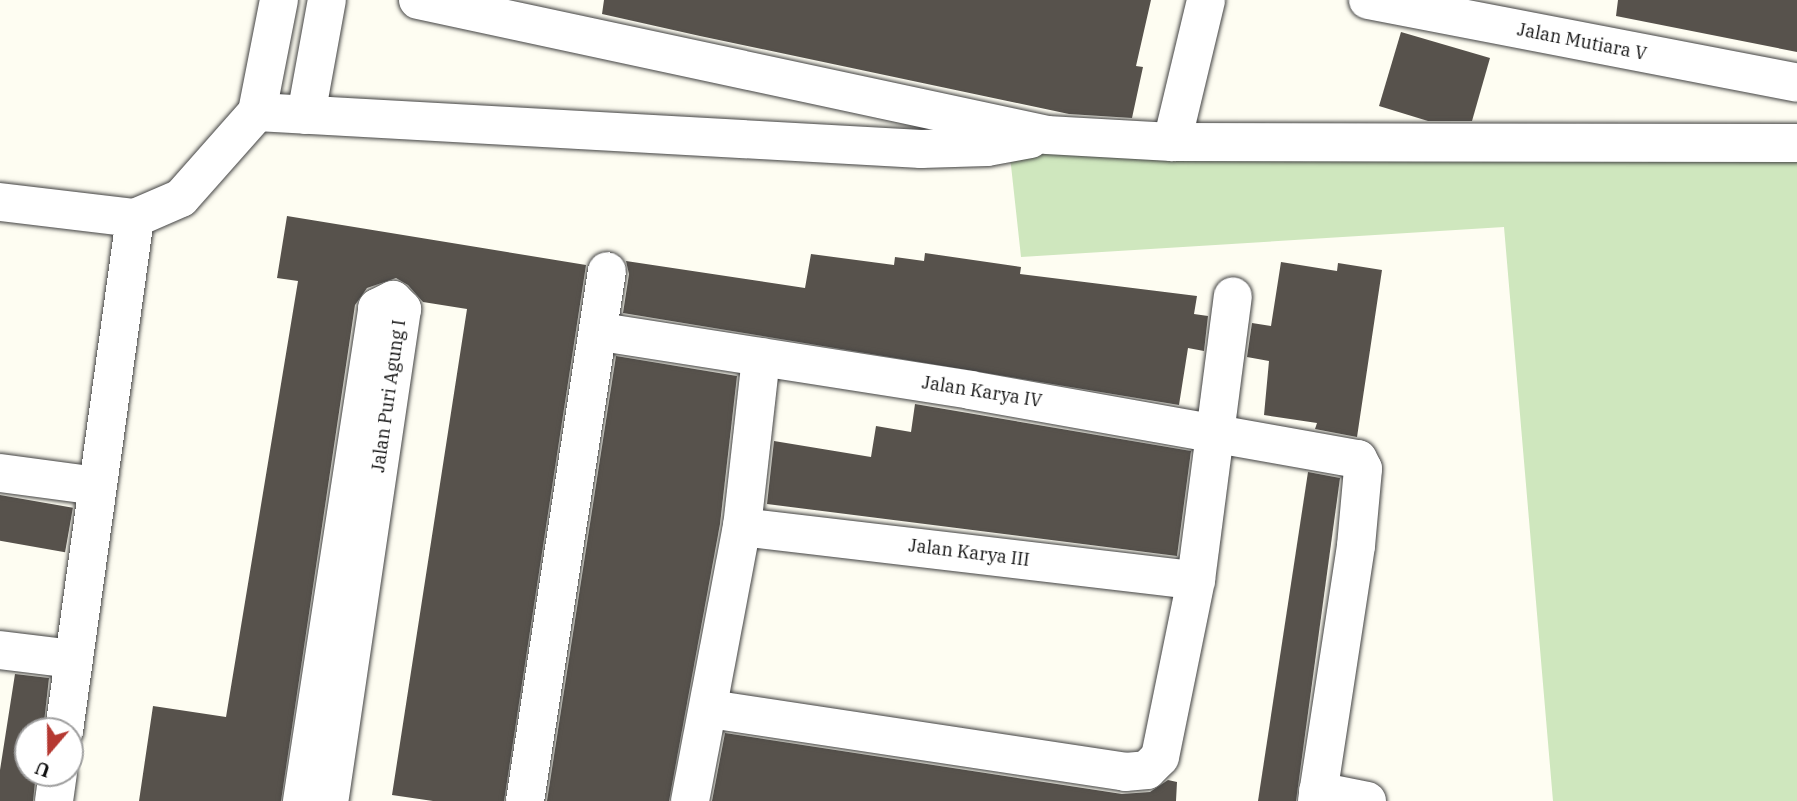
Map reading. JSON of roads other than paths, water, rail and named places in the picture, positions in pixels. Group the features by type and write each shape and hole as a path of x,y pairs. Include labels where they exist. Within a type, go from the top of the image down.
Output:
{"street":[{"path":"0,202 135,218 181,198 257,112 279,0"},
{"path":"306,115 327,0"},
{"path":"418,0 1047,135 1172,142 1797,143"},
{"path":"1172,142 1206,0"},
{"name":"Jalan Mutiara V","path":"1368,0 1797,83"},
{"path":"257,112 955,150 1047,135"},
{"path":"66,717 135,218"},
{"path":"525,801 601,332 607,271"},
{"path":"710,709 1125,772 1147,770 1160,757 1196,580 1233,296"},
{"name":"Jalan Puri Agung I","path":"302,801 336,670 402,309 393,300 377,307 336,670 329,801"},
{"name":"Jalan Karya IV","path":"601,332 1216,431 1360,462 1356,547 1318,796"},
{"path":"690,801 710,709 742,527 761,357"},
{"path":"0,473 97,486"},
{"name":"Jalan Karya III","path":"742,527 1196,580"},
{"path":"0,650 73,659"},
{"path":"1318,796 1367,801"}]}
